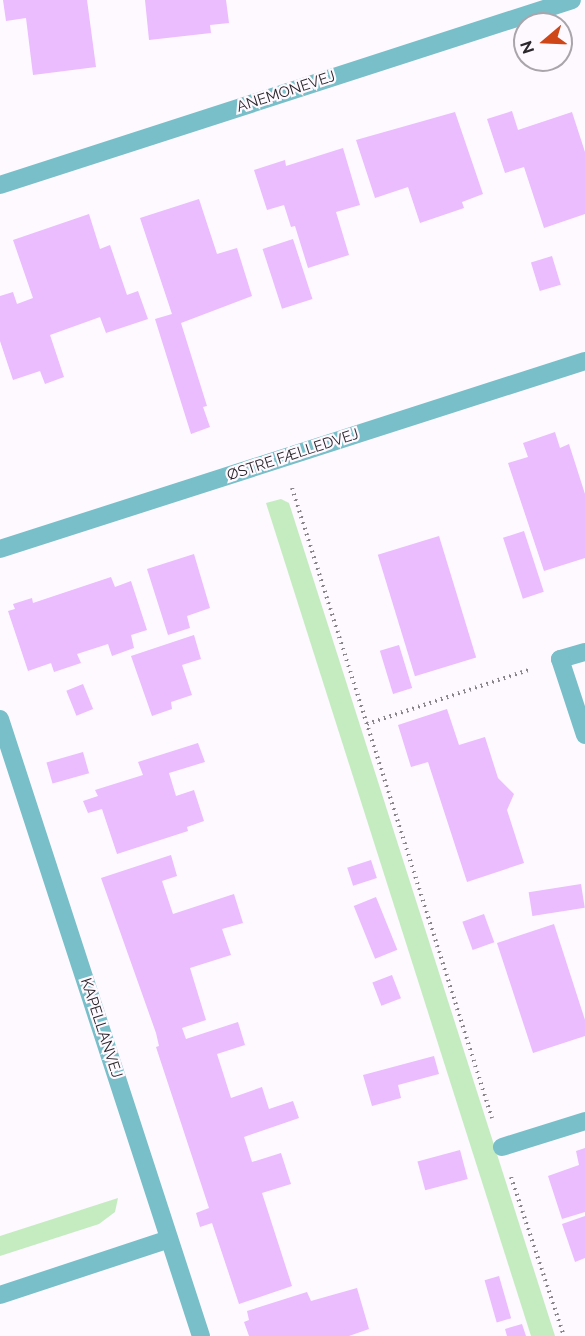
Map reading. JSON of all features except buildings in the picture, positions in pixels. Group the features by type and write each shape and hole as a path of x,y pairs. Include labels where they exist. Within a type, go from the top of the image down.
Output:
{"street":[{"name":"ANEMONEVEJ","path":"0,185 572,0"},
{"name":"ØSTRE FÆLLEDVEJ","path":"0,549 585,361"},
{"path":"585,652 560,659 585,735"},
{"name":"KAPELLANVEJ","path":"0,719 201,1336"},
{"path":"502,1147 585,1120"},
{"path":"0,1295 169,1239"}],"path":[{"path":"282,459 564,1336"},
{"path":"367,724 560,659"}],"green space":[{"path":"281,499 289,503 555,1336 531,1336 266,503"},
{"path":"118,1198 115,1212 99,1224 0,1256 0,1236"}]}
